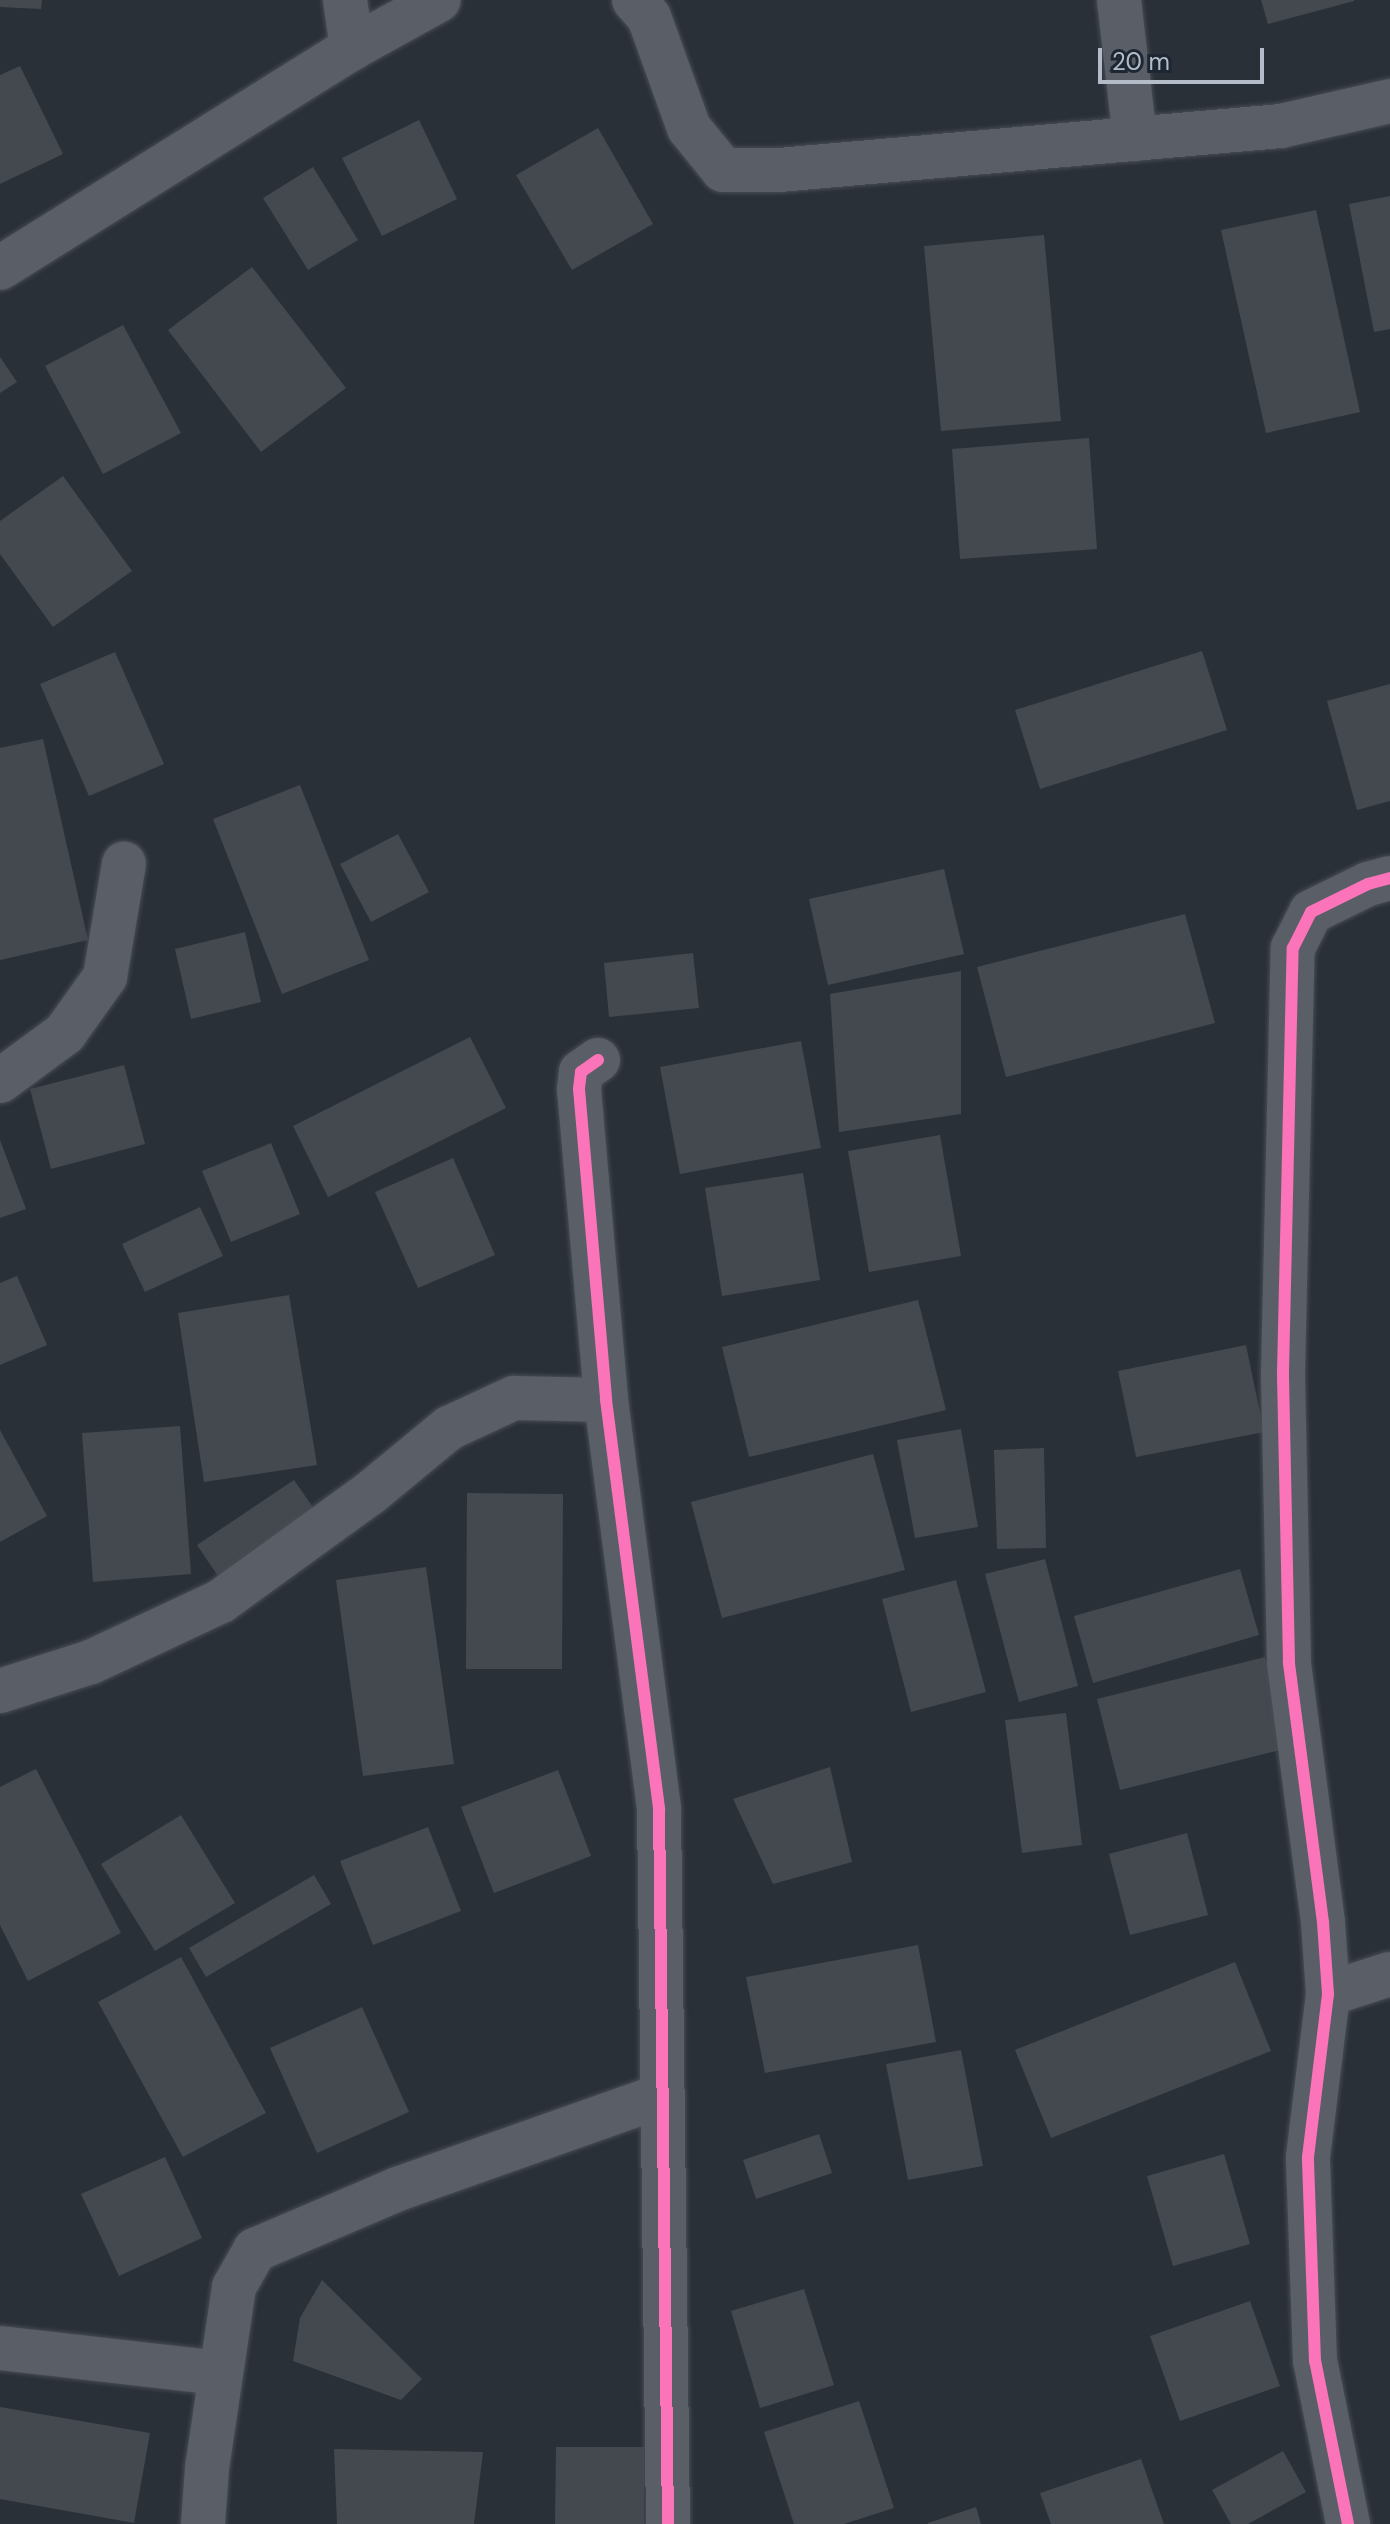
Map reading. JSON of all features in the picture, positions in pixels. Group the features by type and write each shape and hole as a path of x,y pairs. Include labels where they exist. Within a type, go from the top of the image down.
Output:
{"street":[{"path":"345,0 352,48"},
{"path":"0,268 352,48 439,0"},
{"path":"634,0 649,17 689,128 723,170 779,170 1281,126 1390,101"},
{"path":"1119,0 1135,139"},
{"path":"0,1081 65,1033 105,977 124,864"},
{"path":"1348,2524 1315,2346 1308,2157 1328,1994 1323,1922 1289,1662 1283,1373 1293,948 1311,912 1368,884 1390,878"},
{"path":"598,1060 581,1072 579,1089 606,1400 659,1809 668,2524"},
{"path":"0,1691 91,1662 221,1601 369,1494 449,1428 514,1398 606,1400"},
{"path":"1328,1994 1390,1974"},
{"path":"203,2524 234,2287 255,2250 398,2189 661,2096"},
{"path":"0,2348 221,2373"}],"building":[{"path":"0,0 42,0 41,9 0,7"},
{"path":"1261,0 1354,0 1354,1 1268,24"},
{"path":"20,66 63,154 0,184 0,75"},
{"path":"419,120 457,199 382,236 342,158"},
{"path":"598,128 653,224 572,270 516,175"},
{"path":"313,167 358,240 308,270 263,198"},
{"path":"1390,196 1390,329 1374,332 1349,204"},
{"path":"1316,210 1360,412 1266,433 1221,230"},
{"path":"1044,235 1061,421 941,431 924,246"},
{"path":"252,267 346,388 261,452 168,330"},
{"path":"123,325 181,433 103,474 45,366"},
{"path":"0,357 17,382 0,393"},
{"path":"1089,438 1097,549 960,559 952,449"},
{"path":"63,476 132,571 53,627 0,554 0,521"},
{"path":"1202,651 1227,730 1040,789 1015,710"},
{"path":"115,652 164,764 89,796 40,684"},
{"path":"1390,684 1390,801 1357,810 1327,701"},
{"path":"43,739 88,940 0,960 0,748"},
{"path":"300,785 369,960 282,994 213,819"},
{"path":"398,834 429,892 371,922 340,864"},
{"path":"944,869 964,954 828,985 809,899"},
{"path":"1185,914 1215,1023 1006,1077 977,967"},
{"path":"245,932 261,1002 191,1019 175,949"},
{"path":"693,953 699,1008 609,1017 604,963"},
{"path":"961,971 961,1114 839,1132 830,994"},
{"path":"470,1037 506,1108 328,1197 293,1126"},
{"path":"801,1041 821,1148 680,1174 660,1067"},
{"path":"124,1065 145,1144 51,1169 30,1089"},
{"path":"940,1135 961,1256 869,1272 848,1151"},
{"path":"0,1140 26,1209 0,1218"},
{"path":"271,1143 300,1214 231,1242 202,1171"},
{"path":"453,1158 495,1255 418,1288 375,1192"},
{"path":"803,1173 820,1280 722,1296 705,1188"},
{"path":"200,1207 223,1256 145,1292 122,1244"},
{"path":"17,1276 47,1345 0,1365 0,1283"},
{"path":"289,1295 317,1465 204,1482 178,1313"},
{"path":"918,1300 946,1410 749,1457 722,1347"},
{"path":"1246,1345 1264,1432 1136,1457 1118,1371"},
{"path":"180,1426 191,1574 93,1582 82,1433"},
{"path":"961,1429 978,1527 915,1538 897,1440"},
{"path":"0,1430 47,1516 0,1542"},
{"path":"1044,1448 1046,1548 997,1549 994,1450"},
{"path":"873,1454 905,1570 722,1618 691,1502"},
{"path":"294,1480 319,1516 222,1582 197,1545"},
{"path":"467,1493 563,1494 562,1669 466,1669"},
{"path":"1045,1559 1078,1686 1019,1702 985,1574"},
{"path":"426,1567 454,1764 363,1776 336,1580"},
{"path":"1240,1569 1259,1635 1093,1683 1074,1616"},
{"path":"956,1580 986,1692 911,1712 882,1599"},
{"path":"1265,1657 1288,1748 1120,1790 1097,1699"},
{"path":"1066,1713 1082,1845 1022,1853 1005,1720"},
{"path":"830,1767 852,1862 773,1884 733,1799"},
{"path":"36,1769 121,1933 28,1981 0,1925 0,1787"},
{"path":"558,1770 591,1856 494,1893 461,1807"},
{"path":"181,1815 235,1903 155,1951 101,1864"},
{"path":"428,1827 461,1911 373,1945 340,1861"},
{"path":"1187,1833 1208,1915 1130,1935 1109,1854"},
{"path":"314,1875 331,1904 206,1977 189,1948"},
{"path":"918,1945 936,2042 765,2073 746,1977"},
{"path":"181,1957 266,2113 183,2157 98,2002"},
{"path":"1235,1962 1271,2051 1051,2138 1015,2050"},
{"path":"362,2007 409,2112 317,2153 270,2048"},
{"path":"961,2050 983,2166 908,2180 886,2064"},
{"path":"819,2134 832,2173 756,2199 743,2160"},
{"path":"1224,2154 1250,2244 1173,2266 1147,2176"},
{"path":"165,2157 202,2238 119,2276 81,2194"},
{"path":"322,2280 422,2379 401,2400 293,2361 300,2318"},
{"path":"804,2289 834,2385 760,2408 731,2311"},
{"path":"1250,2301 1280,2386 1180,2421 1150,2336"},
{"path":"859,2401 894,2508 844,2524 794,2524 764,2432"},
{"path":"0,2407 150,2433 134,2523 0,2499"},
{"path":"556,2447 644,2447 644,2524 555,2524"},
{"path":"334,2449 483,2452 474,2524 337,2524"},
{"path":"1283,2451 1306,2492 1248,2524 1231,2524 1212,2490"},
{"path":"1141,2459 1164,2524 1051,2524 1040,2493"},
{"path":"976,2507 981,2524 928,2524 928,2523"}],"cycle path":[{"path":"1348,2524 1315,2361 1308,2157 1328,1994 1323,1922 1289,1662 1283,1373 1293,948 1311,912 1368,884 1390,878"},
{"path":"598,1060 581,1072 579,1089 606,1400 659,1809 668,2524"}]}
